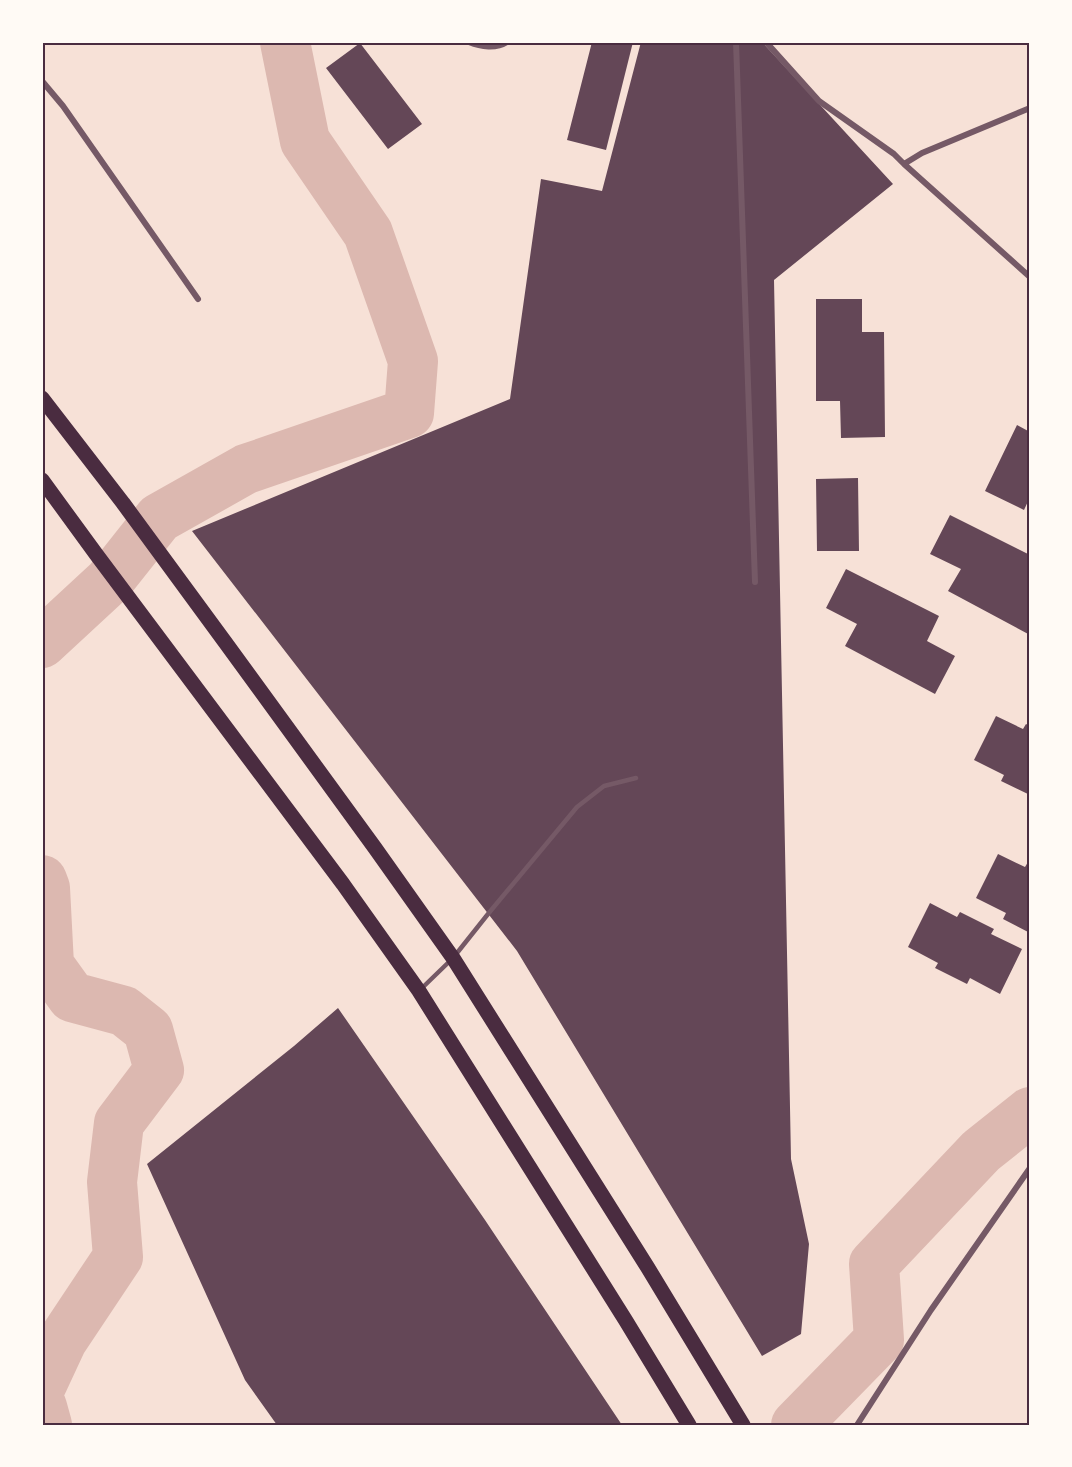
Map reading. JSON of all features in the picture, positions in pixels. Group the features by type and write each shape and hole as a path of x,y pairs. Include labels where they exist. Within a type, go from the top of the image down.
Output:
{"main road":[{"path":"42,398 123,503 453,958 559,1125 743,1425"},
{"path":"42,480 315,846 419,991 689,1425"}],"street":[{"path":"469,42 479,47 501,46 507,42"},
{"path":"735,42 755,582"},
{"path":"766,42 819,101 894,154 1030,277"},
{"path":"42,81 63,106 198,299"},
{"path":"904,164 922,153 1030,108"},
{"path":"857,1425 931,1310 1030,1168"}],"lane":[{"path":"419,991 453,958 577,807 604,786 636,778"}],"building":[{"path":"592,42 633,42 606,150 567,140"},
{"path":"641,42 762,42 893,184 774,280 791,1159 809,1244 801,1334 762,1356 517,951 192,531 510,399 541,179 602,191"},
{"path":"360,43 422,124 388,149 326,68"},
{"path":"816,299 862,299 862,332 884,332 885,437 841,438 840,401 816,401"},
{"path":"1017,425 1030,432 1030,497 1024,510 985,491"},
{"path":"858,478 859,551 817,551 816,479"},
{"path":"950,515 1030,555 1030,635 948,591 961,569 930,554"},
{"path":"846,569 939,616 927,641 955,656 935,694 845,646 857,624 826,608"},
{"path":"996,716 1023,729 1026,724 1030,726 1030,795 1001,781 1004,775 974,760"},
{"path":"998,854 1025,867 1028,862 1030,863 1030,933 1003,919 1006,913 976,898"},
{"path":"930,903 957,917 960,912 994,929 991,934 1022,949 1000,994 970,978 967,984 935,968 938,963 908,947"},
{"path":"338,1008 485,1220 622,1425 277,1425 245,1380 147,1164"}],"waterway":[{"path":"42,643 109,581 159,518 246,469 409,413 413,361 368,233 305,141 285,42"},
{"path":"42,880 45,888 49,965 72,997 124,1011 148,1030 159,1070 119,1123 112,1182 118,1257 62,1341 42,1384"},
{"path":"796,1425 879,1340 874,1264 981,1151 1030,1112"},
{"path":"42,1407 47,1425"}]}
